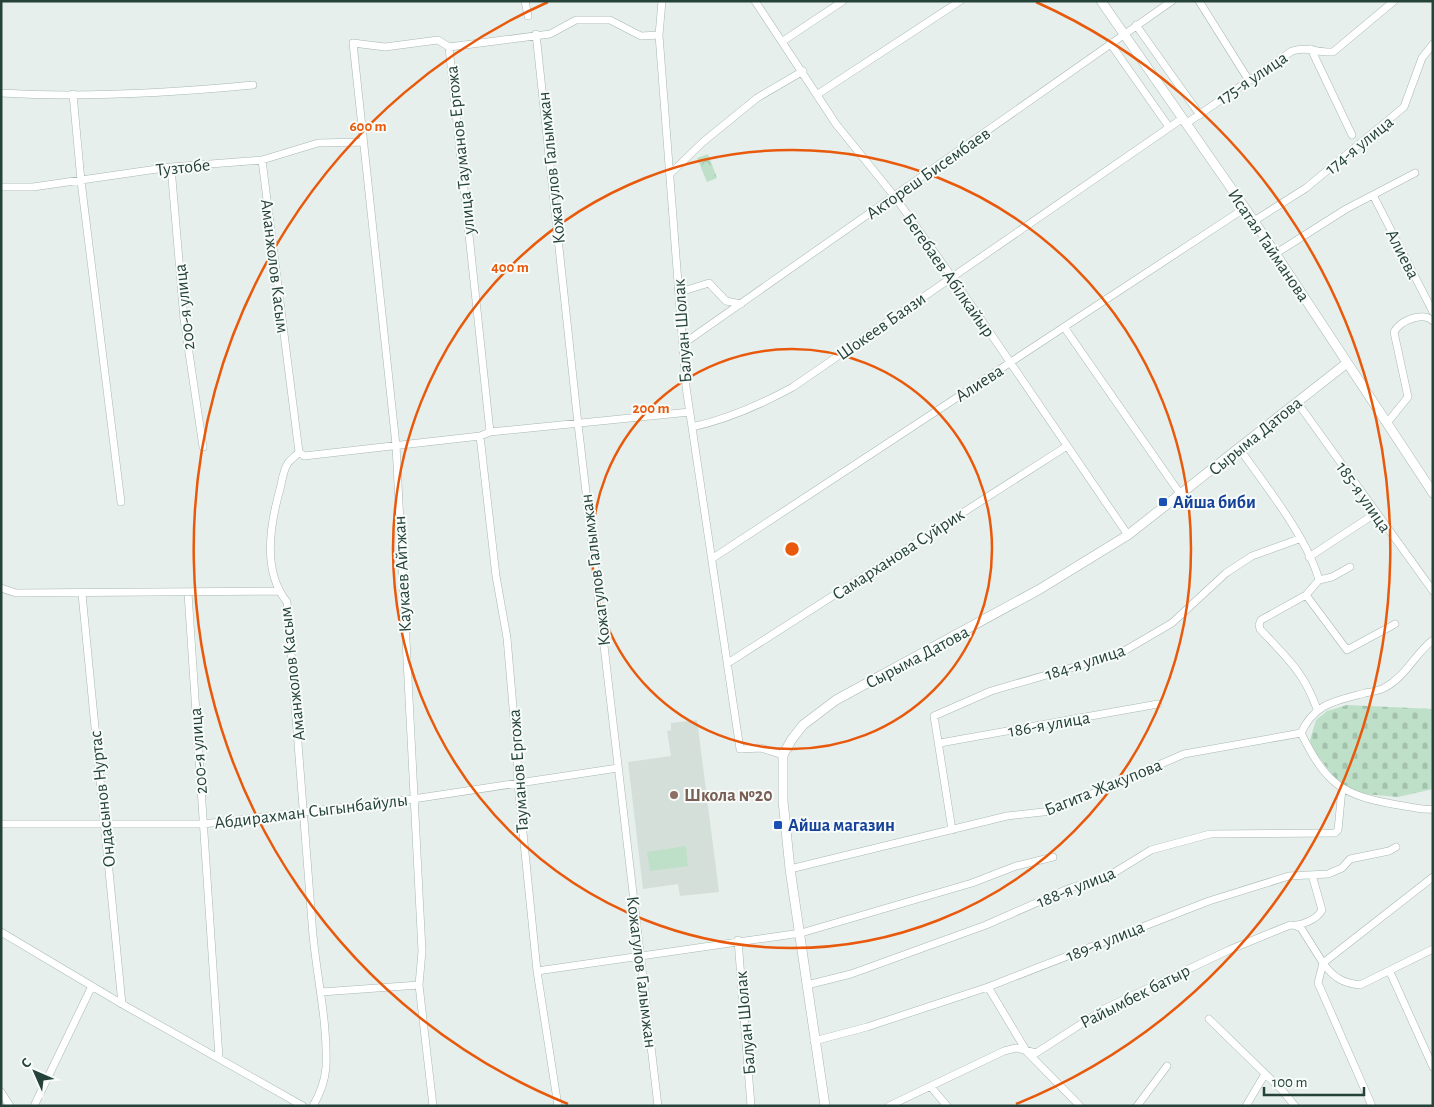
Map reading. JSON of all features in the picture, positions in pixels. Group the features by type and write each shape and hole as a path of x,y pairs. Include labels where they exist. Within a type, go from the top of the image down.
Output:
{"street":[{"path":"525,1 528,16"},
{"name":"Балуан Шолак","path":"662,1 659,35 690,412 740,749 761,748 783,755"},
{"name":"Бегебаев Абілкайыр","path":"756,1 836,124 895,197 952,277 1128,535"},
{"path":"783,41 843,1"},
{"path":"818,94 960,1"},
{"name":"Исатая Тайманова","path":"1101,1 1254,221 1432,492"},
{"name":"Актореш Бисембаев","path":"683,344 895,197 1124,32 1172,1"},
{"path":"1199,1 1248,79"},
{"name":"175-я улица","path":"1185,121 1200,114 1248,79 1292,51 1303,47 1333,52 1394,1"},
{"path":"449,47 536,34 550,34 576,20 610,20 641,36 659,35"},
{"path":"1136,25 1200,114"},
{"name":"Кожагулов Галымжан","path":"536,34 578,424 658,1106"},
{"name":"Каукаев Айтжан","path":"433,1106 419,984 422,951 396,445 362,142 353,43 385,47 438,40 449,47"},
{"path":"1110,43 1169,127"},
{"name":"174-я улица","path":"1254,221 1306,188 1404,107 1422,58 1433,44"},
{"name":"улица Тауманов Ергожа","path":"449,47 490,432"},
{"path":"1311,49 1352,135"},
{"path":"671,173 703,142 757,98 803,71"},
{"path":"1,93 73,94 189,91 253,85"},
{"path":"73,94 81,181 121,502"},
{"name":"Шокеев Баязи","path":"692,427 723,420 755,407 793,387 1169,127 1185,121"},
{"name":"Тузтобе","path":"1,187 81,181 171,167 262,160 318,143 362,142"},
{"name":"Аманжолов Касым","path":"262,160 299,452 287,465 270,534 271,562 279,591 287,602 305,812 312,925 321,992 326,1067 320,1094 313,1106"},
{"name":"200-я улица","path":"171,167 184,319 203,446"},
{"path":"1275,254 1346,209 1415,173"},
{"name":"Алиева","path":"1374,195 1433,312"},
{"name":"Алиева","path":"713,558 1245,208"},
{"path":"680,292 709,283 726,301 741,304"},
{"path":"1387,423 1408,397 1394,332 1403,322 1421,316 1429,317 1433,321"},
{"path":"1064,327 1181,495"},
{"name":"Сырыма Датова","path":"783,755 803,725 836,700 1040,589 1128,535 1347,363"},
{"name":"185-я улица","path":"1297,402 1433,591"},
{"path":"299,452 304,456 480,436 490,432 690,412"},
{"name":"Тауманов Ергожа","path":"480,436 496,576 507,638 518,783 537,971 558,1106"},
{"name":"Самарханова Суйрик","path":"728,663 1067,446"},
{"path":"1239,448 1286,513 1319,580"},
{"path":"1309,557 1376,513"},
{"name":"184-я улица","path":"940,743 934,716 991,691 1119,654 1172,623 1226,573 1252,556 1300,539"},
{"path":"1317,709 1310,687 1300,670 1260,629 1259,625 1261,620 1306,595 1319,580 1332,577 1350,567"},
{"path":"1,588 16,593 82,594 279,591"},
{"name":"200-я улица","path":"188,593 219,1058"},
{"name":"Ондасынов Нуртас","path":"82,594 122,1004"},
{"path":"1306,595 1347,650 1395,624"},
{"path":"1431,642 1408,670 1383,689 1333,701 1317,709 1306,721 1300,733 1310,752 1331,782 1342,789 1368,800 1433,809"},
{"path":"1431,642 1433,652"},
{"name":"186-я улица","path":"940,743 1158,704"},
{"name":"Багита Жакупова","path":"790,868 1007,816 1052,811 1184,754 1300,733"},
{"path":"940,743 952,830"},
{"path":"783,755 783,801 790,868 825,1106"},
{"name":"Абдирахман Сыгынбайулы","path":"1,824 203,824 413,799 618,768"},
{"name":"188-я улица","path":"808,985 851,974 986,925 1070,888 1108,877 1151,850 1210,834 1335,833 1338,830 1342,789"},
{"name":"189-я улица","path":"814,1041 867,1027 988,987 1209,901 1289,876 1328,874 1342,868 1350,860 1389,852 1396,847"},
{"name":"188-я улица","path":"537,971 738,940 801,933 1053,857"},
{"name":"Райымбек батыр","path":"889,1106 1004,1051 1016,1048 1036,1053 1043,1050 1106,1008 1229,950 1315,918 1321,913 1312,876"},
{"path":"1372,1106 1318,983 1322,963 1433,877"},
{"path":"1296,926 1301,928 1322,963 1333,976 1348,984 1360,985 1390,972 1433,949"},
{"path":"1,932 122,1004 303,1106"},
{"name":"Балуан Шолак","path":"738,940 752,1106"},
{"path":"1390,972 1433,1067"},
{"path":"321,992 419,984"},
{"path":"34,1106 92,986"},
{"path":"988,987 1027,1052 1080,1106"},
{"path":"1210,1020 1282,1090 1294,1106"},
{"path":"1137,1106 1167,1066"},
{"path":"1246,1106 1265,1074"},
{"path":"931,1087 948,1106"},
{"path":"1,1092 10,1106"}],"shaded area":[{"path":"697,720 719,892 680,896 678,884 643,889 628,762 671,756 667,731 671,730 671,723"}],"green space":[{"path":"708,154 717,178 707,182 697,158"},
{"path":"1347,705 1433,709 1433,789 1398,797 1364,794 1345,786 1334,777 1311,747 1310,740 1316,720 1327,711"},
{"path":"686,846 688,866 650,871 647,852"}],"place":[{"name":"Айша биби","path":"1163,502"},
{"name":"Школа №20","path":"674,795"},
{"name":"Айша магазин","path":"778,825"}]}
